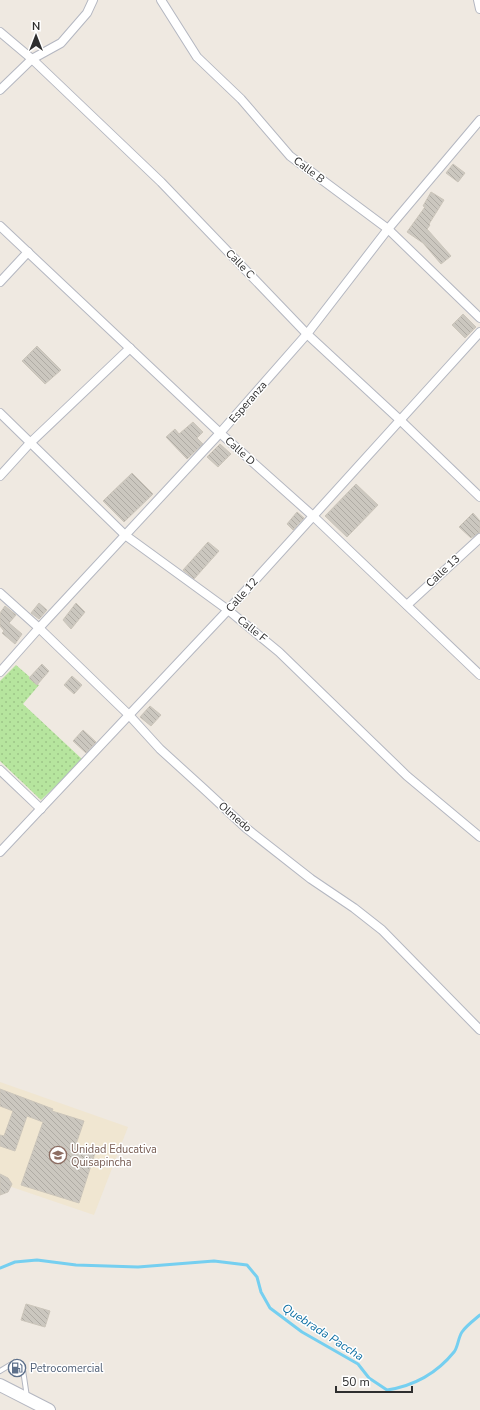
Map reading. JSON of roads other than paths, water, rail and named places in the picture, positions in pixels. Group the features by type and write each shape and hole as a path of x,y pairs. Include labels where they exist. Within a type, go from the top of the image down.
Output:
{"street":[{"path":"0,90 32,59 61,43 87,13 93,0"},
{"name":"Calle B","path":"162,0 197,58 241,99 290,156 388,229 480,318"},
{"path":"478,0 480,9"},
{"name":"Calle C","path":"0,32 32,59 161,182 307,334 480,497"},
{"name":"Esperanza","path":"0,672 220,433 307,334 388,229 480,120"},
{"name":"Calle D","path":"0,226 220,433 313,516 480,675"},
{"path":"0,282 28,252"},
{"name":"Calle 12","path":"0,852 228,610 480,332"},
{"path":"0,476 30,442 130,348"},
{"name":"Calle F","path":"0,413 125,535 228,610 279,652 407,776 480,837"},
{"name":"Calle 13","path":"407,605 480,538"},
{"name":"Olmedo","path":"0,593 39,628 129,715 160,749 246,828 311,879 354,908 382,930 480,1030"},
{"path":"0,770 41,809"},
{"path":"0,1385 28,1401 48,1410"}],"lane":[{"path":"0,1371 10,1365"},
{"path":"23,1370 28,1401"}],"waterway":[{"name":"Quebrada Paccha","path":"0,1268 15,1262 37,1260 76,1265 138,1267 214,1261 247,1265 257,1277 261,1292 270,1308 302,1332 358,1364 369,1378 387,1390 415,1382 440,1366 454,1352 464,1330 480,1315"}],"place":[{"name":"Unidad Educativa Quisapincha","path":"58,1155"},
{"name":"Petrocomercial","path":"17,1368"}]}
